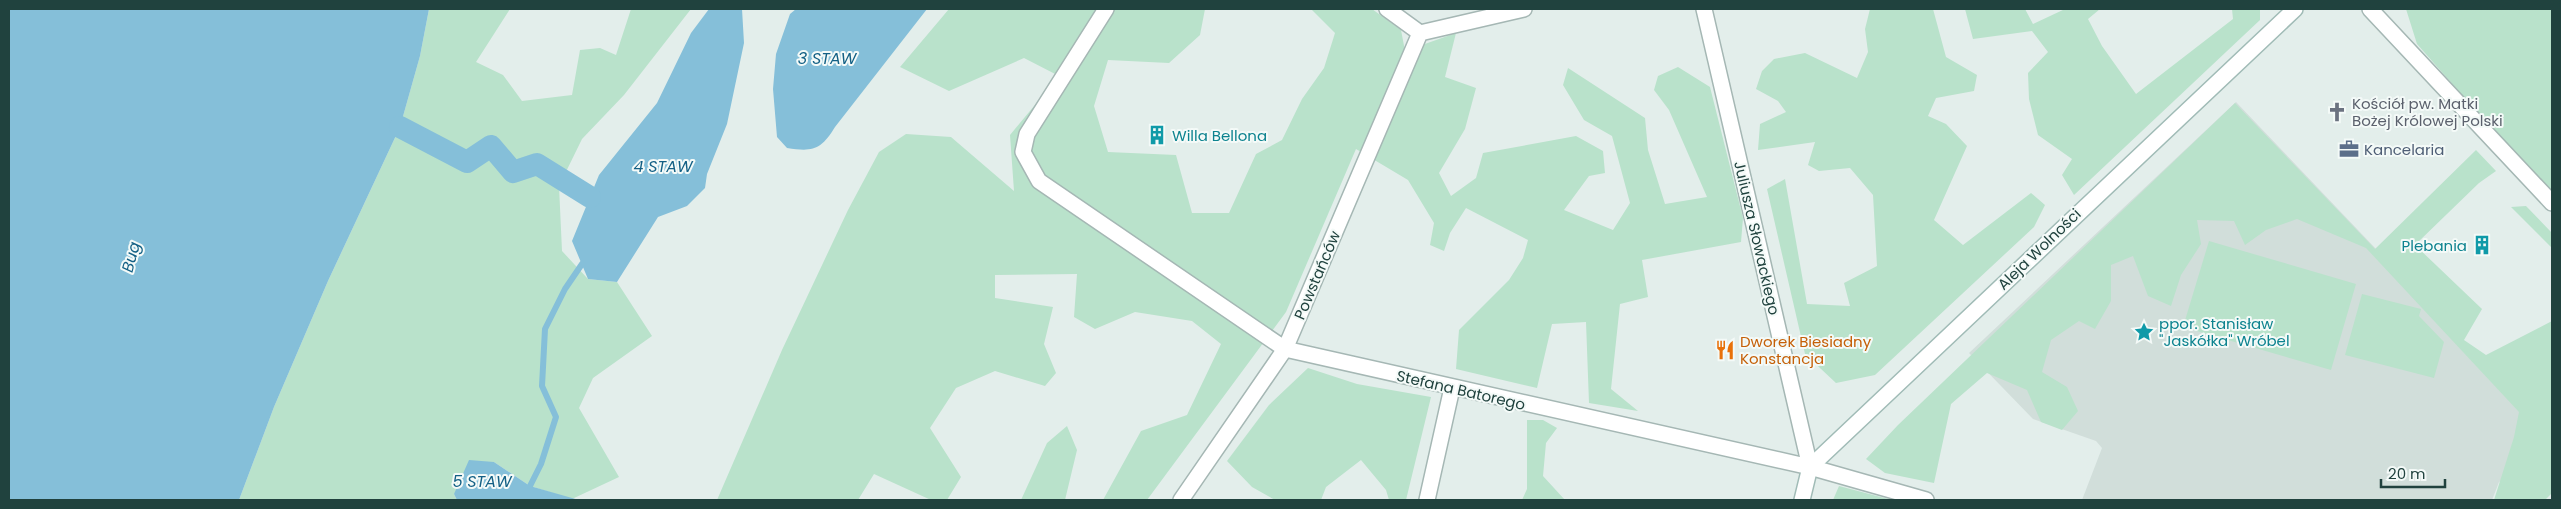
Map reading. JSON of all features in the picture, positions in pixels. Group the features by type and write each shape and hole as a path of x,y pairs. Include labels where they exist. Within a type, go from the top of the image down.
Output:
{"street":[{"name":"Stefana Batorego","path":"1106,9 1028,134 1023,152 1039,182 1285,349 1810,468 1926,500"},
{"path":"1387,9 1420,33 1524,9"},
{"name":"Juliusza Słowackiego","path":"1704,9 1810,468"},
{"name":"Aleja Wolności","path":"1810,468 2295,9"},
{"path":"2370,9 2552,203"},
{"name":"Powstańców","path":"1181,500 1285,349 1420,33"},
{"path":"1427,500 1452,388"},
{"path":"1802,500 1810,468"}],"shaded area":[{"path":"2236,102 2539,420 2511,476 2499,482 2492,500 2082,500 2102,448 2096,441 2033,419 1969,353"}],"green space":[{"path":"429,9 510,9 476,62 503,75 522,101 572,95 580,50 600,48 616,55 631,9 691,9 624,95 582,139 559,186 562,251 588,279 617,282 652,336 593,378 579,408 619,477 572,499 530,486 494,462 454,494 457,500 239,500 274,407 328,281 400,127 420,56"},
{"path":"949,9 1205,9 1200,35 1169,63 1108,60 1094,106 1108,152 1176,155 1192,213 1229,213 1256,154 1282,140 1302,99 1324,68 1335,33 1311,9 1372,9 1401,30 1405,51 1456,33 1445,77 1476,88 1465,129 1439,173 1451,196 1476,178 1483,153 1576,136 1603,151 1605,173 1589,176 1564,210 1613,230 1630,203 1612,136 1584,120 1563,85 1568,68 1645,118 1648,150 1665,204 1707,197 1669,110 1654,90 1658,76 1678,67 1710,87 1743,218 1741,242 1642,260 1648,297 1620,304 1611,389 1638,411 1589,403 1586,322 1552,324 1537,388 1456,369 1459,330 1509,280 1523,258 1528,240 1466,208 1450,233 1444,251 1430,245 1434,223 1408,180 1356,149 1286,312 1147,500 1103,500 1141,431 1187,415 1221,344 1192,321 1135,312 1095,329 1074,317 1077,274 995,275 995,298 1053,307 1044,344 1056,373 1045,386 995,371 956,388 930,428 961,477 947,500 931,500 874,474 858,500 717,500 782,350 848,210 879,152 906,134 951,137 1014,191 1010,135 1059,76 1024,58 949,91 900,67"},
{"path":"1870,9 1933,9 1946,57 1977,75 1974,91 1936,98 1928,116 1946,124 1967,146 1934,220 1963,245 2031,193 2045,205 2034,227 1875,375 1836,383 1805,354 1767,189 1785,179 1807,304 1850,306 1844,283 1877,266 1873,195 1850,168 1819,171 1808,165 1815,142 1758,150 1760,124 1786,112 1778,101 1756,89 1762,71 1774,59 1805,53 1857,78 1868,52 1865,29"},
{"path":"1965,9 2025,9 2033,24 2065,9 2100,9 2088,19 2102,46 2136,94 2233,19 2232,9 2260,9 2260,20 2074,195 2062,175 2072,159 2038,135 2029,99 2028,73 2048,52 2032,31 1973,39"},
{"path":"2406,9 2552,9 2552,191 2501,139 2417,44"},
{"path":"2235,103 2375,249 2476,150 2496,171 2479,183 2415,245 2482,309 2464,340 2486,355 2552,321 2552,493 2545,500 2494,500 2514,437 2519,412 2366,248 2297,219 2266,230 2245,245 2234,221 2197,220 2201,244 2181,275 2171,306 2148,296 2133,256 2111,265 2111,301 2095,329 2079,321 2051,340 2042,372 2067,387 2078,411 2062,430 2041,422 2027,390 1987,373 1951,404 1934,483 1885,473 1866,459 1898,425"},
{"path":"2526,206 2552,233 2552,248 2511,207"},
{"path":"2209,241 2356,284 2331,370 2183,327"},
{"path":"2362,294 2421,309 2419,316 2444,342 2434,378 2345,355"},
{"path":"1308,368 1357,384 1431,397 1406,500 1389,500 1386,490 1361,460 1326,487 1321,500 1275,500 1252,487 1227,461 1269,405"},
{"path":"1527,420 1543,420 1557,428 1546,443 1543,476 1565,500 1522,500 1527,489"},
{"path":"1067,426 1077,450 1065,500 1021,500 1047,443"},
{"path":"1839,486 1892,500 1833,500"}],"water":[{"name":"Bug","path":"9,9 429,9 420,56 400,127 328,281 274,407 239,500 9,500"},
{"name":"4 STAW","path":"709,9 742,9 744,43 727,124 707,174 705,188 687,206 658,217 617,282 588,279 572,241 599,175 657,103 691,33"},
{"name":"3 STAW","path":"796,9 927,9 825,141 816,148 804,150 787,148 777,137 773,89 776,54 790,14"},
{"name":"5 STAW","path":"469,460 494,462 530,486 579,500 457,500 454,494"}],"waterway":[{"path":"400,127 467,162 491,146 513,172 537,164 590,197"},
{"path":"530,486 541,464 556,417 542,386 545,329 565,289 582,264"}],"place":[{"name":"Kościół pw. Matki Bożej Królowej Polski","path":"2337,112"},
{"name":"Willa Bellona","path":"1157,135"},
{"name":"Kancelaria","path":"2349,149"},
{"name":"Plebania","path":"2482,245"},
{"name":"ppor. Stanisław \"Jaskółka\" Wróbel","path":"2144,332"},
{"name":"Dworek Biesiadny Konstancja","path":"1725,350"}]}
